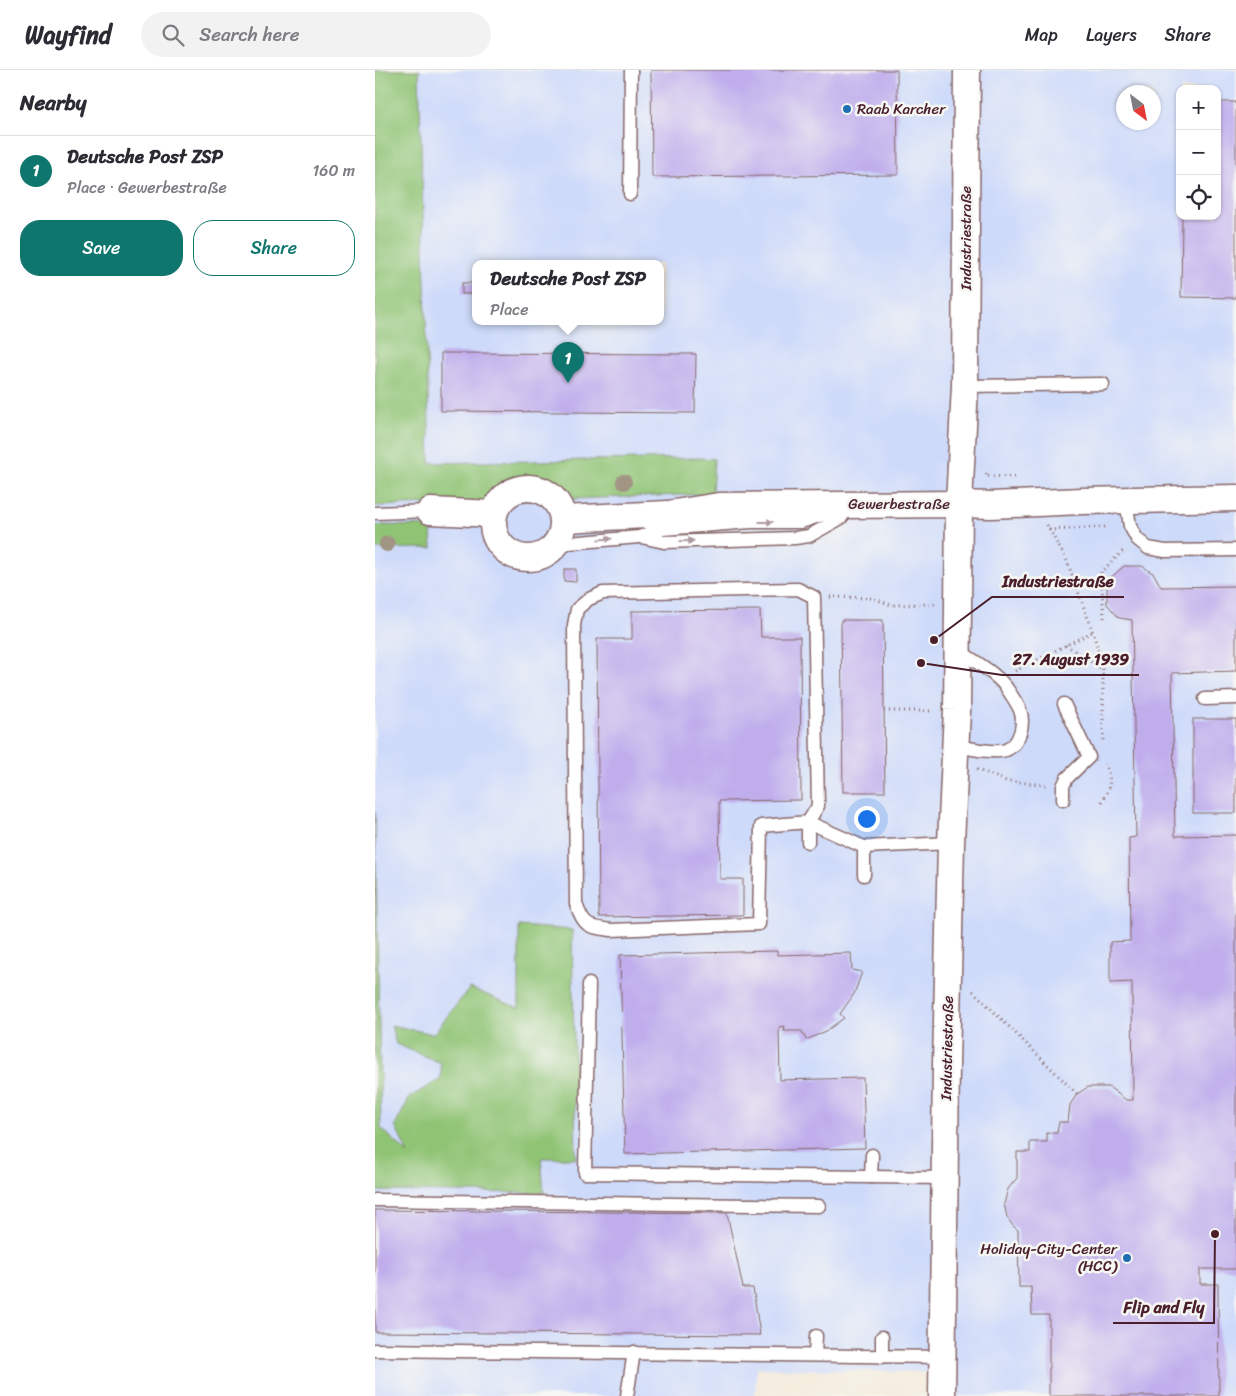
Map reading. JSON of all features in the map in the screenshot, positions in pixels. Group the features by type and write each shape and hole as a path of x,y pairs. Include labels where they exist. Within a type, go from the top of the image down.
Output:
{"street":[{"name":"Industriestraße","path":"942,1396 944,1178 951,843 956,754 959,504 965,386 967,70"},
{"path":"430,512 494,514 500,502 508,494 518,489 529,488 549,494 557,502 562,512 560,532"},
{"name":"Gewerbestraße","path":"494,514 495,534 500,543 517,556 528,558 549,552 560,532 719,506 991,505 1236,498"}],"lane":[{"path":"630,194 631,70"},
{"path":"965,386 1103,384"},
{"path":"1126,500 1131,526 1137,539 1148,548 1165,551 1236,550"},
{"path":"560,532 639,537 664,542 795,538 809,536 841,518 851,505"},
{"path":"375,513 430,512"},
{"path":"808,842 808,822 818,806 814,597 798,589 603,592 589,599 577,609 574,625 576,904 581,919 591,927 611,930 759,924 761,826 808,822 864,847 951,843"},
{"path":"956,754 1006,750 1021,732 1020,710 1006,688 992,674 957,650"},
{"path":"1205,699 1236,698"},
{"path":"1063,800 1063,786 1067,778 1089,757 1064,704"},
{"path":"864,847 864,875"},
{"path":"589,984 585,1173 944,1178"},
{"path":"871,1177 872,1155"},
{"path":"375,1200 819,1206"},
{"path":"815,1355 816,1336"},
{"path":"882,1337 882,1356"},
{"path":"375,1350 634,1352 942,1358"},
{"path":"627,1396 634,1352"}],"path":[{"path":"1037,504 1067,562 1092,632 1103,670 1103,746"},
{"path":"1104,618 1101,572 1122,552 1148,548"},
{"path":"814,597 872,598 891,605 915,606"},
{"path":"999,681 1033,661 1092,632"},
{"path":"1066,645 1103,670"},
{"path":"884,711 921,711"},
{"path":"956,754 1006,781 1063,786"},
{"path":"1103,802 1108,791 1110,776 1105,763"},
{"path":"949,968 1077,1094"}],"shaded area":[{"path":"375,70 1236,70 1236,1396 957,1396 956,1373 757,1368 755,1396 375,1396"}],"green space":[{"path":"375,70 419,70 430,463 714,459 712,494 375,506"},
{"path":"375,526 431,526 432,548 375,549"},
{"path":"375,812 381,1128 408,1154 395,1126 410,1097 441,1079 441,1063 396,1044 391,1025 433,1034 470,988 519,1008 519,926 572,930 576,1158 541,1158 544,1193 375,1191"}],"building":[{"path":"651,70 897,70 898,175 652,177"},
{"path":"1221,102 1236,102 1236,298 1181,297 1182,220 1221,220"},
{"path":"462,283 472,283 472,294 462,294"},
{"path":"441,353 696,354 695,413 441,411"},
{"path":"1124,566 1142,566 1154,574 1161,587 1236,586 1236,671 1172,673 1175,836 1236,835 1236,1269 1200,1269 1200,1284 1218,1284 1219,1396 1049,1396 1049,1315 1032,1315 1031,1287 1019,1287 1018,1230 1007,1217 1004,1204 1008,1189 1017,1178 1017,1152 1030,1152 1030,1142 1047,1142 1047,1133 1057,1133 1059,1122 1068,1122 1070,1105 1077,1094 1088,1087 1109,1087 1126,1100 1133,1100 1132,982 1110,983 1110,942 1130,941 1129,838 1136,837 1132,620 1119,618 1107,604 1107,581"},
{"path":"564,569 576,569 576,582 564,581"},
{"path":"760,610 761,637 800,637 801,800 719,801 720,879 743,879 743,915 599,917 597,639 632,639 632,611"},
{"path":"841,620 883,620 885,792 843,792"},
{"path":"1193,719 1236,719 1236,813 1193,813"},
{"path":"777,951 777,955 851,953 852,970 862,972 854,994 840,1014 844,1018 826,1031 806,1040 802,1031 784,1031 785,1026 779,1027 780,1080 863,1078 865,1148 625,1154 620,955"},
{"path":"375,1210 727,1213 743,1288 753,1288 760,1335 375,1332"}],"place":[{"name":"Raab Karcher","path":"847,109"},
{"name":"Deutsche Post ZSP","path":"568,383"},
{"name":"Industriestraße","path":"934,640"},
{"name":"27. August 1939","path":"921,663"},
{"name":"Flip and Fly","path":"1215,1234"},
{"name":"Holiday-City-Center (HCC)","path":"1127,1258"}]}
